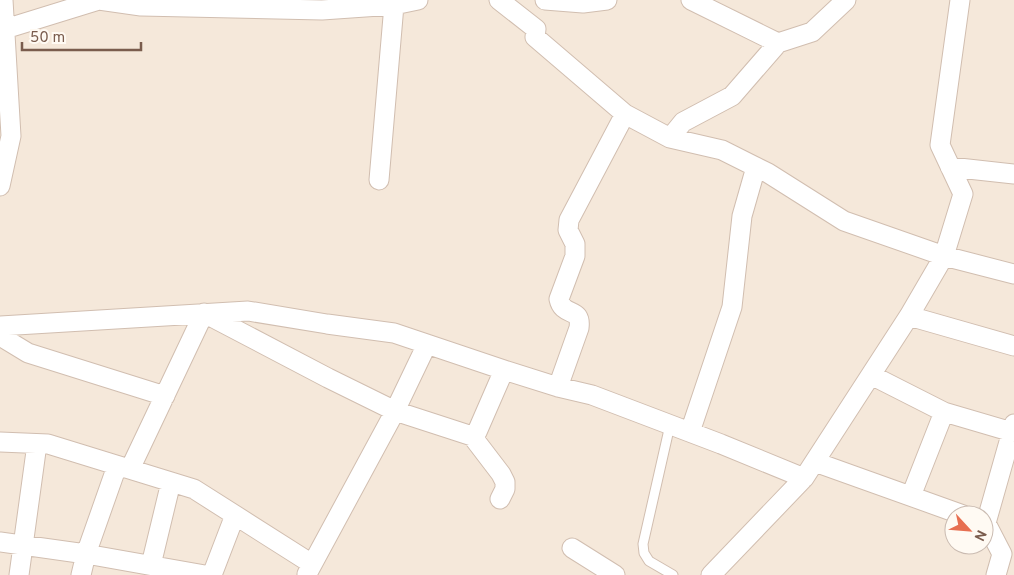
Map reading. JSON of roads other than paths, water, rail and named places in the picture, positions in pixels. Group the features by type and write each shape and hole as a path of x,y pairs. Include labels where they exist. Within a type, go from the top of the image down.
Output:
{"street":[{"path":"0,186 11,136 3,0"},
{"path":"5,30 99,0 141,6 322,10 394,5 418,0"},
{"path":"500,0 536,29 535,37 625,114 670,138 722,150 768,173 844,221 944,256 1014,274"},
{"path":"546,0 583,3 607,0"},
{"path":"691,0 778,43"},
{"path":"670,138 684,122 732,96 778,43 812,32 846,0"},
{"path":"711,575 804,478 909,316 944,256 963,194 940,145 960,0"},
{"path":"379,180 394,5"},
{"path":"558,387 580,321 579,317 560,306 559,299 575,256 575,244 568,230 569,220 625,114"},
{"path":"690,432 732,307 742,216 756,167"},
{"path":"950,167 1014,174"},
{"path":"0,326 248,311 394,333 558,387 592,395 804,478"},
{"path":"81,575 86,554 123,468 165,396 204,314"},
{"path":"204,314 395,411 472,436 505,482 506,489 500,499"},
{"path":"909,316 1014,346"},
{"path":"0,336 28,353 165,396"},
{"path":"0,442 48,444 194,489 235,515 309,570 395,411 427,344"},
{"path":"472,436 477,432 504,370"},
{"path":"871,375 944,412 1013,428 990,505"},
{"path":"911,496 944,412"},
{"path":"19,575 37,444"},
{"path":"815,462 944,508"},
{"path":"161,569 171,482"},
{"path":"212,575 235,515"},
{"path":"994,539 1002,554 996,575"},
{"path":"0,542 86,554 161,569 205,575"},
{"path":"572,548 616,575"}],"lane":[{"path":"670,425 643,544 648,561 673,575"}]}
